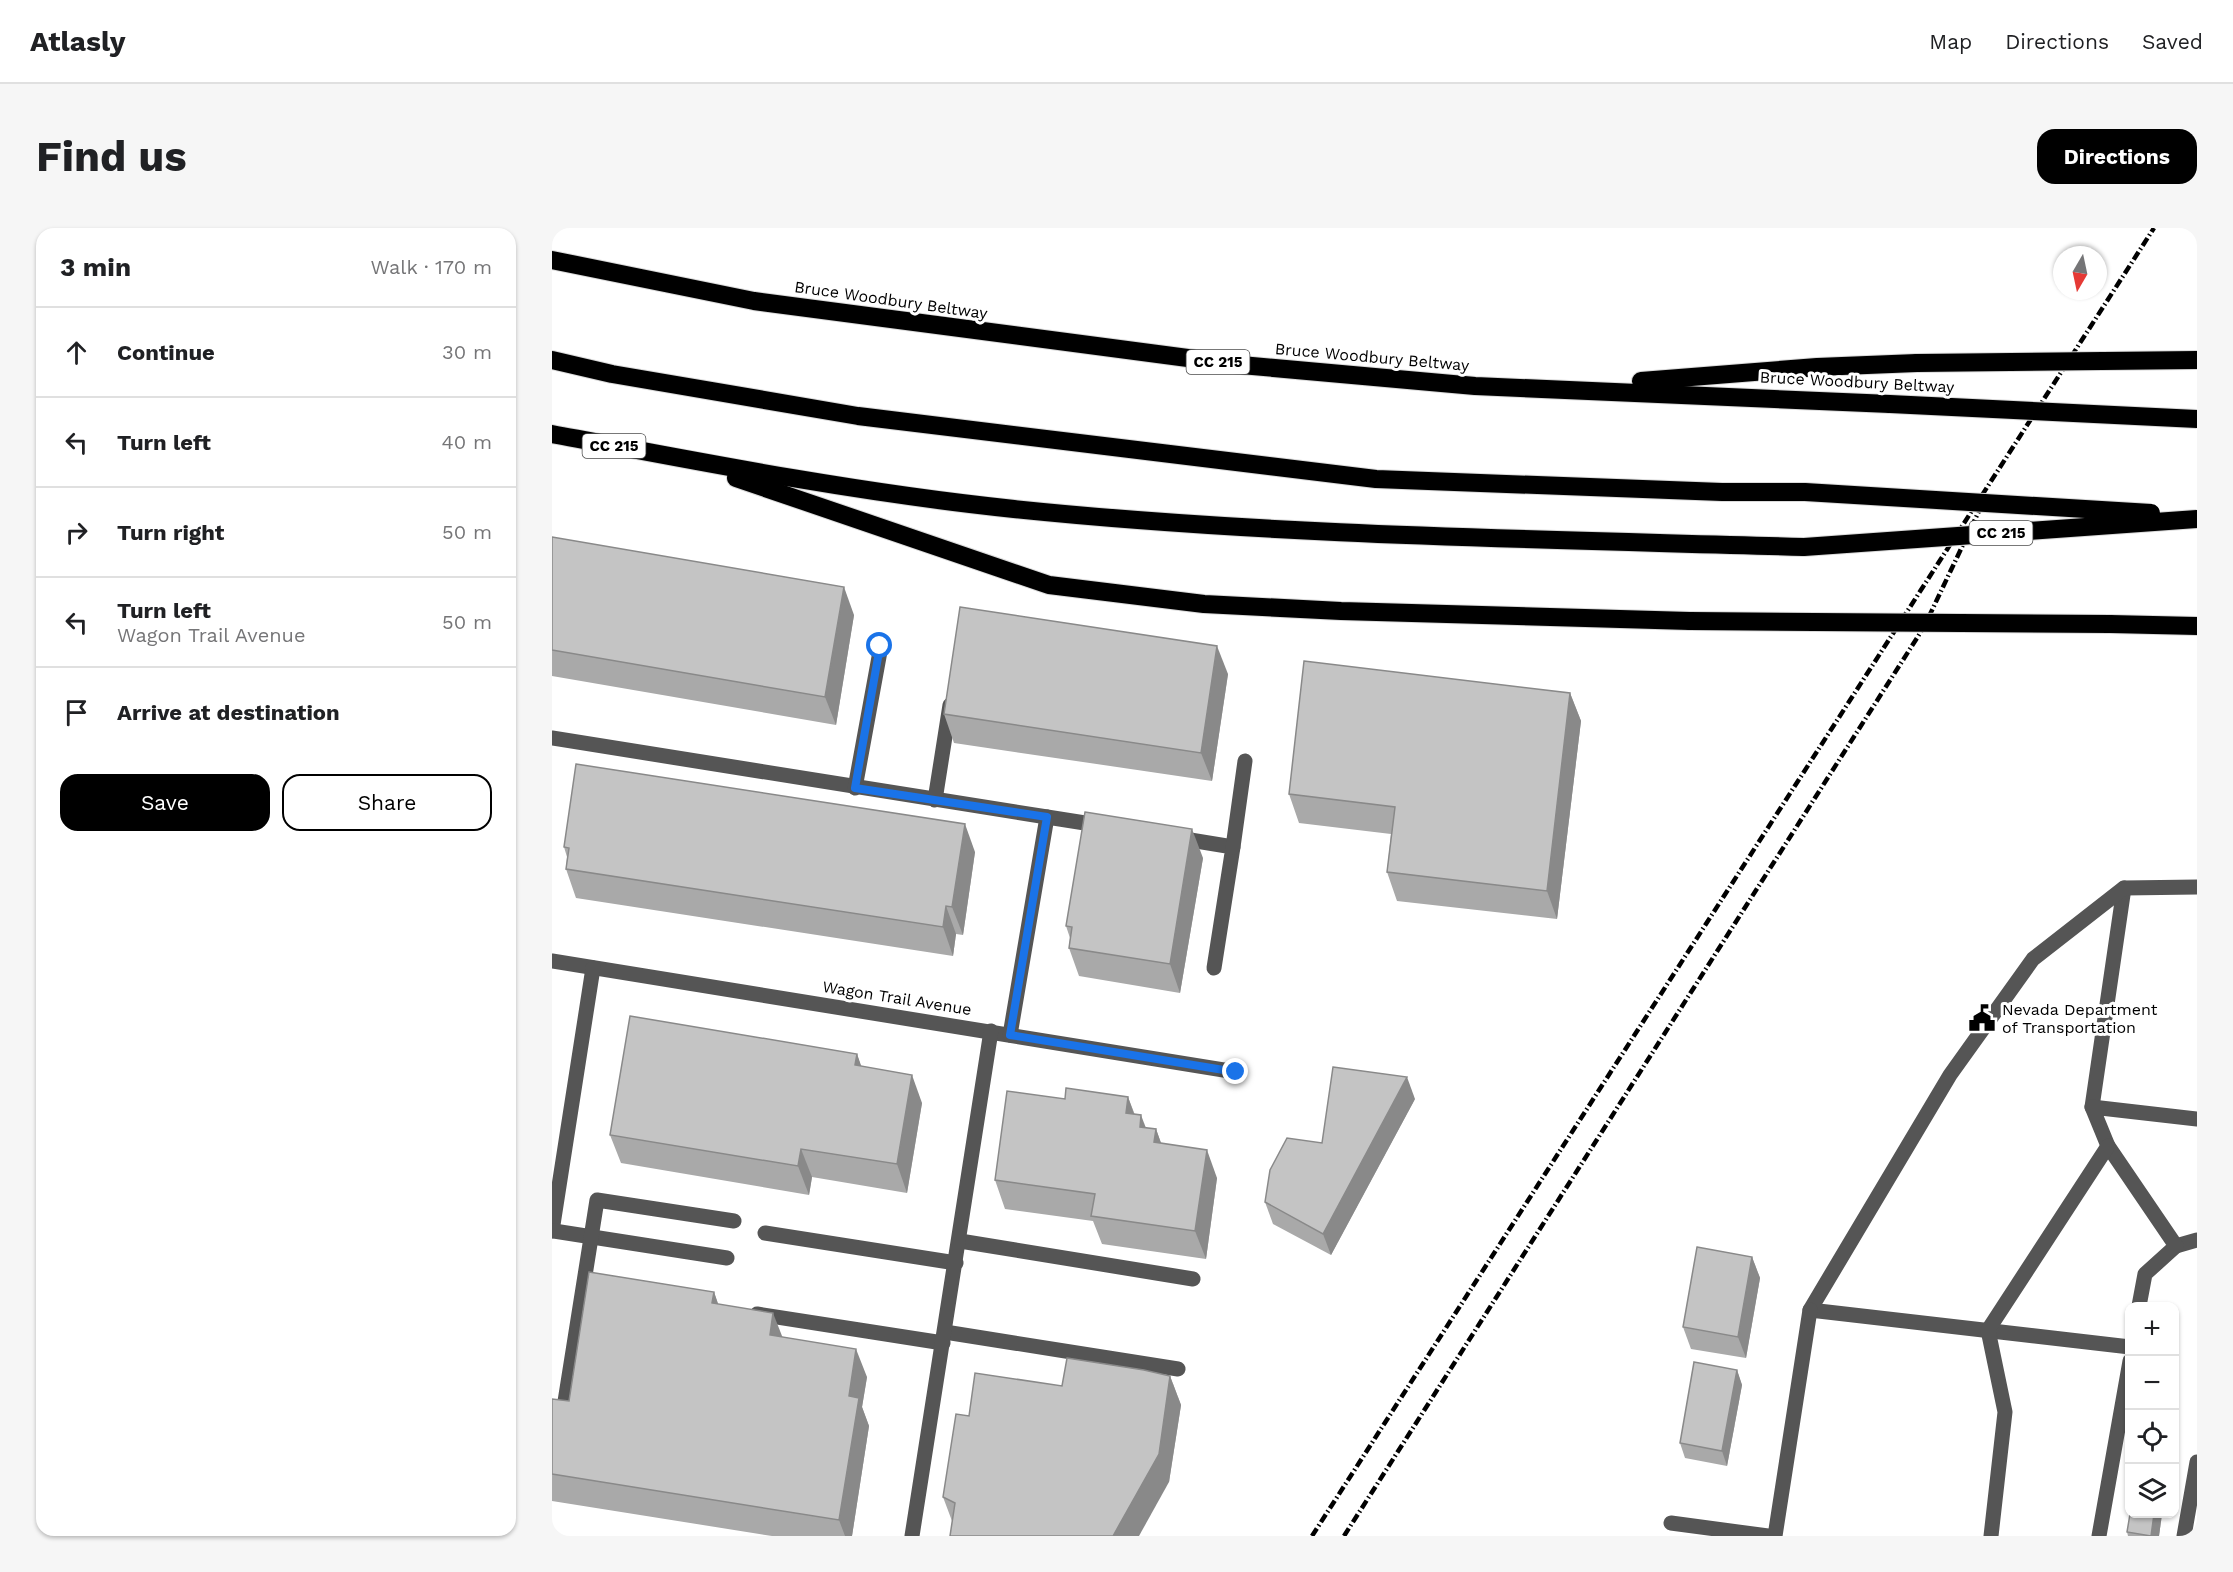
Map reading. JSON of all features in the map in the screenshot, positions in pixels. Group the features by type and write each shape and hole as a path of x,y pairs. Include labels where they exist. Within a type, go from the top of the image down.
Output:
{"highway":[{"name":"Bruce Woodbury Beltway","path":"552,260 754,301 1229,364 1475,386 2197,419"},
{"name":"CC 215","path":"552,360 612,374 858,416 1376,479 1722,492 1805,492 2197,517"},
{"path":"1554,389 1817,367 1917,363 2197,360"},
{"name":"CC 215","path":"552,434 894,495 1016,509 1267,528 1804,547 2197,517"},
{"path":"675,457 1049,585 1204,604 1341,611 1690,621 2197,626"}],"street":[{"path":"855,788 880,646"},
{"path":"935,800 951,695"},
{"path":"552,738 1116,828"},
{"path":"1214,968 1245,761"},
{"path":"1010,1035 1047,817"},
{"path":"1163,835 1233,847"},
{"path":"1775,1536 1810,1310 1950,1075 2033,959 2124,888 2197,887"},
{"path":"2124,888 2092,1107 2108,1146 2176,1246"},
{"name":"Wagon Trail Avenue","path":"552,961 1236,1072"},
{"path":"593,968 553,1231 727,1258"},
{"path":"912,1536 960,1241 991,1031"},
{"path":"2092,1107 2197,1119"},
{"path":"1991,1536 2005,1412 1988,1330 2108,1146"},
{"path":"563,1414 597,1200 734,1221"},
{"path":"765,1233 956,1263"},
{"path":"2140,1302 2145,1274 2176,1246 2197,1240"},
{"path":"960,1241 1193,1279"},
{"path":"1810,1310 2125,1346"},
{"path":"746,1313 1178,1369"},
{"path":"2099,1536 2125,1389"},
{"path":"2184,1536 2197,1462"},
{"path":"1671,1522 1768,1536"}],"building":[{"path":"552,537 844,587 825,697 552,650"},
{"path":"960,607 1217,646 1201,753 944,714"},
{"path":"1304,661 1570,693 1547,891 1387,872 1395,807 1289,794"},
{"path":"576,764 965,824 952,907 946,906 943,927 566,869 569,848 564,847"},
{"path":"1085,812 1192,829 1170,964 1069,948 1072,927 1066,926"},
{"path":"630,1016 857,1054 855,1065 912,1075 897,1164 801,1149 798,1166 610,1135"},
{"path":"1333,1067 1407,1077 1323,1234 1265,1202 1270,1170 1287,1138 1322,1143"},
{"path":"1066,1088 1128,1097 1126,1113 1141,1115 1140,1127 1156,1129 1154,1142 1207,1150 1195,1231 1091,1216 1095,1194 995,1180 1007,1091 1065,1099"},
{"path":"1697,1247 1752,1257 1738,1337 1683,1327"},
{"path":"589,1272 714,1292 712,1303 773,1313 770,1335 856,1349 849,1396 859,1398 839,1520 552,1474 552,1399 569,1401"},
{"path":"1067,1358 1170,1376 1159,1454 1113,1536 950,1536 955,1503 943,1497 956,1414 969,1416 975,1373 1062,1386"},
{"path":"1694,1362 1737,1370 1722,1451 1680,1443"},
{"path":"2129,1518 2153,1518 2151,1536 2127,1532"}],"railway":[{"path":"1312,1536 2154,228"},
{"path":"1344,1536 1924,627 1979,511"}],"place":[{"name":"Nevada Department of Transportation","path":"1982,1018"}],"route":[{"path":"880,646 855,788 1047,817 1010,1035 1236,1072"}]}
